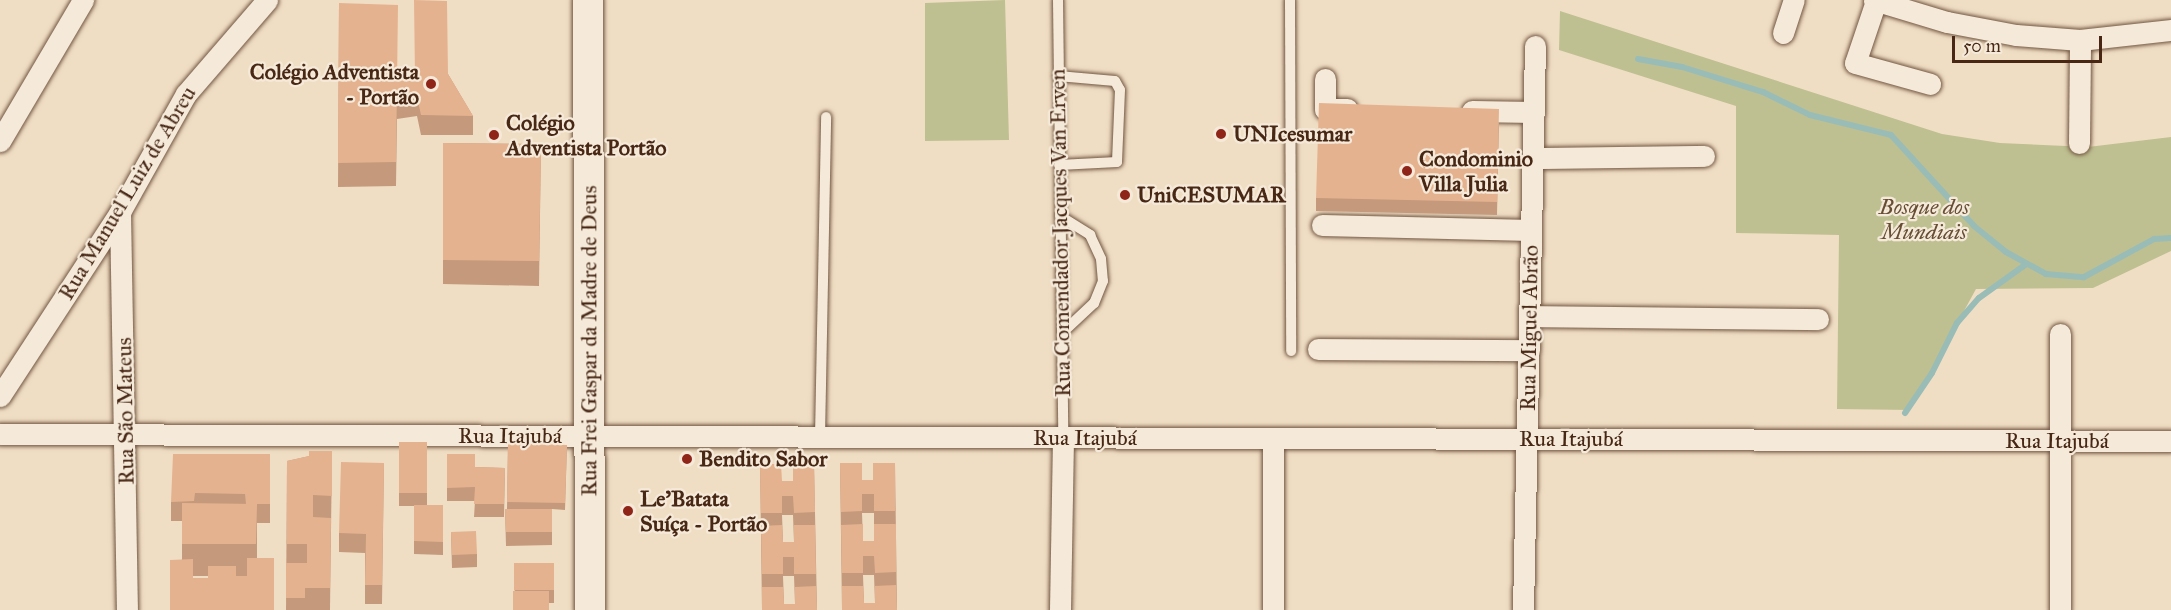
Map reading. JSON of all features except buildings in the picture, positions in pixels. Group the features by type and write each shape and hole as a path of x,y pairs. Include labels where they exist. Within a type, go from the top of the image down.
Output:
{"street":[{"path":"0,141 83,0"},
{"name":"Rua Manuel Luiz de Abreu","path":"0,396 120,212 186,94 267,0"},
{"name":"Rua Frei Gaspar da Madre de Deus","path":"588,0 590,610"},
{"path":"1783,33 1794,0"},
{"path":"1930,84 1856,63 1875,0 1982,29 2079,40 2171,30"},
{"path":"2079,40 2079,143"},
{"name":"Rua Miguel Abrão","path":"1523,610 1535,46"},
{"path":"1325,79 1325,109 1370,110"},
{"path":"1449,110 1534,112"},
{"path":"1533,158 1704,156"},
{"name":"Rua São Mateus","path":"120,212 126,435 127,610"},
{"path":"1322,225 1531,230"},
{"path":"1530,316 1818,319"},
{"path":"2060,334 2060,610"},
{"path":"1318,349 1529,350"},
{"name":"Rua Itajubá","path":"0,434 2171,441"},
{"name":"Rua Comendador Jacques Van Erven","path":"1060,610 1063,438"},
{"path":"1273,438 1273,610"}],"lane":[{"name":"Rua Comendador Jacques Van Erven","path":"1058,0 1063,438"},
{"path":"1290,0 1291,351"},
{"path":"1058,76 1114,81 1120,90 1117,162 1059,165"},
{"path":"820,437 826,117"},
{"path":"1060,216 1090,235 1101,259 1102,281 1094,303 1062,333"}],"green space":[{"path":"1005,0 1009,140 925,141 925,3"},
{"name":"Bosque dos Mundiais","path":"1560,11 1942,134 2000,143 2088,147 2171,137 2171,251 2093,288 1976,289 1910,410 1837,409 1839,235 1736,233 1736,106 1559,50"}],"waterway":[{"path":"1638,59 1682,67 1763,92 1810,115 1891,135 1974,226 2006,252 2046,274 2084,277 2154,239 2171,238"},
{"path":"1905,413 1932,373 1957,323 1979,298 2025,265"}],"place":[{"name":"Colégio Adventista - Portão","path":"431,84"},
{"name":"UNIcesumar","path":"1221,134"},
{"name":"Colégio Adventista Portão","path":"494,135"},
{"name":"Condominio Villa Julia","path":"1407,171"},
{"name":"UniCESUMAR","path":"1125,195"},
{"name":"Bendito Sabor","path":"687,459"},
{"name":"Le'Batata Suíça - Portão","path":"628,511"}]}
